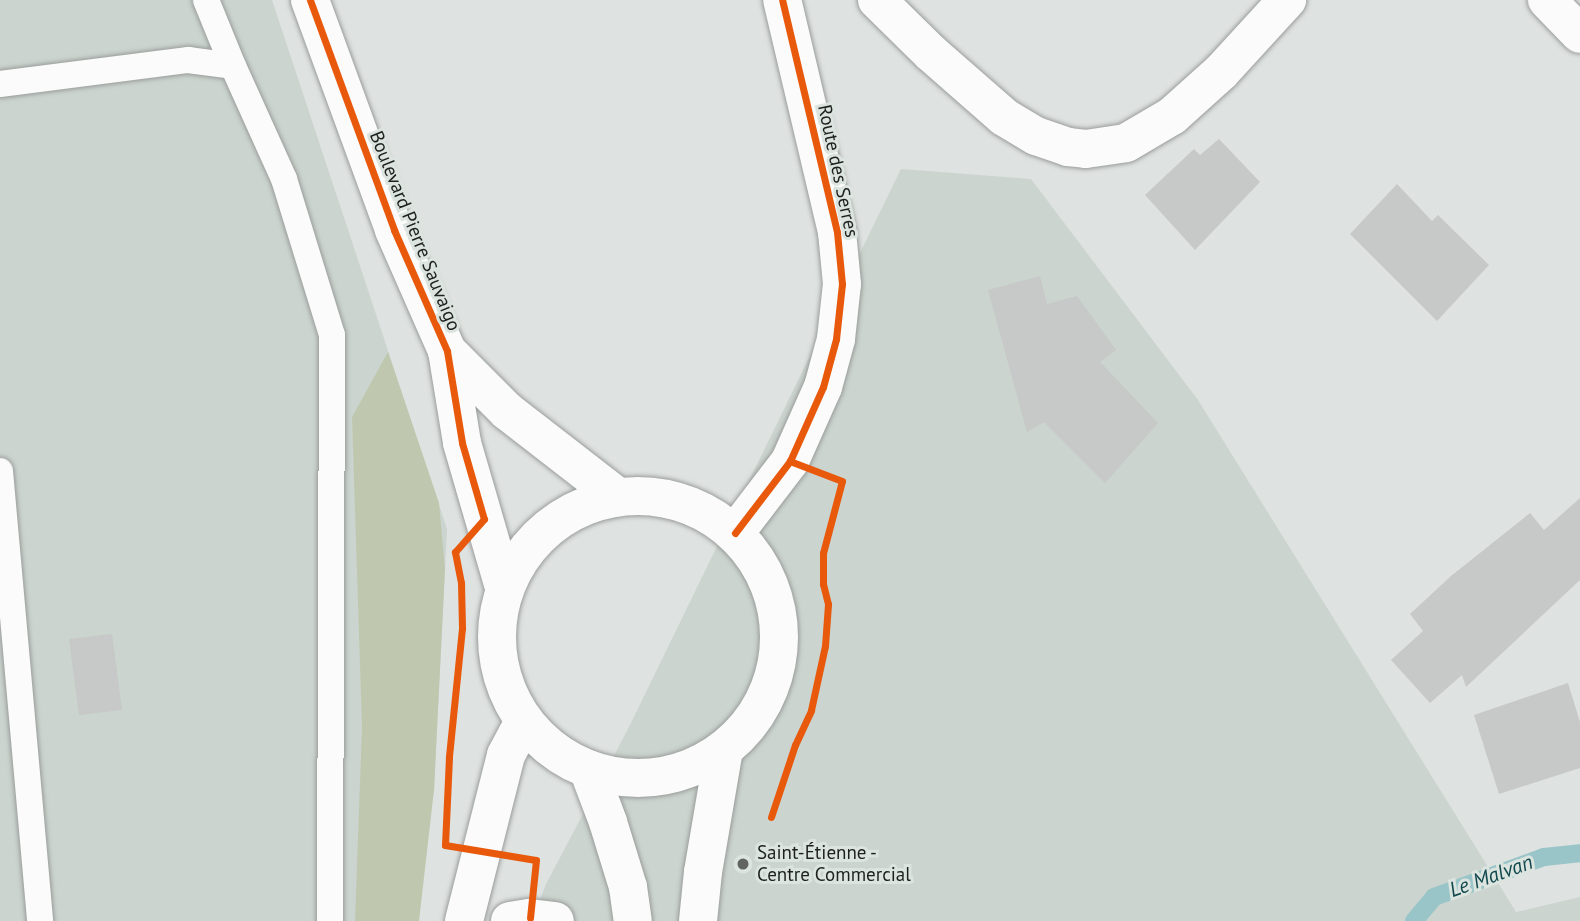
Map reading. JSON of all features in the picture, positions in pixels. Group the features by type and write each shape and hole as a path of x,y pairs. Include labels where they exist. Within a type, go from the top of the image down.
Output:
{"main road":[{"name":"Boulevard Pierre Sauvaigo","path":"310,0 394,230 447,351 462,443 505,588"},
{"name":"Route des Serres","path":"735,533 790,461 823,387 835,339 842,284 837,232 782,0"},
{"path":"793,42 799,16 810,0"},
{"path":"877,0 931,53 1004,117 1036,136 1068,147 1086,149 1126,143 1172,116 1221,72 1287,0"},
{"path":"1547,0 1580,34"},
{"name":"Boulevard Pierre Sauvaigo","path":"447,351 507,411 618,497"},
{"path":"644,495 693,506 735,533 770,583 779,623 780,644 764,702 740,736 724,749 689,769 669,775 628,778 588,769 552,750 523,721 500,670 496,643 497,615 515,565 549,527 582,508 618,497 644,495"},
{"path":"464,921 506,755 523,721"},
{"path":"698,921 703,872 724,749"},
{"path":"588,769 628,887 633,921"},
{"path":"510,921 530,918 555,921"}],"lane":[{"path":"206,0 284,179 332,335 330,921"},
{"path":"0,84 188,60 233,66"},
{"path":"0,471 40,911"}],"shaded area":[{"path":"0,0 272,0 447,529 434,790 411,921 0,921"},
{"path":"901,169 1031,179 1198,400 1516,912 1580,897 1580,921 532,921 546,884 628,729"}],"green space":[{"path":"388,352 439,503 445,569 434,790 419,921 355,921 362,727 352,417"}],"building":[{"path":"1219,139 1260,182 1195,250 1145,195 1194,149 1200,155"},
{"path":"1397,184 1432,221 1438,215 1489,265 1437,321 1350,234"},
{"path":"1040,276 1047,304 1077,296 1116,350 1100,362 1158,423 1105,483 1044,422 1027,432 988,290"},
{"path":"1580,498 1580,580 1466,687 1462,675 1430,703 1391,660 1423,631 1410,614 1451,576 1530,513 1544,530"},
{"path":"112,634 122,710 79,715 69,639"},
{"path":"1568,683 1580,722 1580,768 1499,794 1474,715"}],"waterway":[{"name":"Le Malvan","path":"1414,921 1434,897 1544,857 1580,853"}],"cycle path":[{"path":"310,0 394,230 447,351 462,443 484,519 455,552 461,583 462,628 449,757 445,845 536,860 530,918"},
{"path":"735,533 790,461 823,387 836,339 842,284 837,232 782,0"},
{"path":"771,817 795,745 811,710 825,646 828,604 823,584 823,553 842,481 790,461"}],"place":[{"name":"Saint-Étienne - Centre Commercial","path":"743,864"}]}
